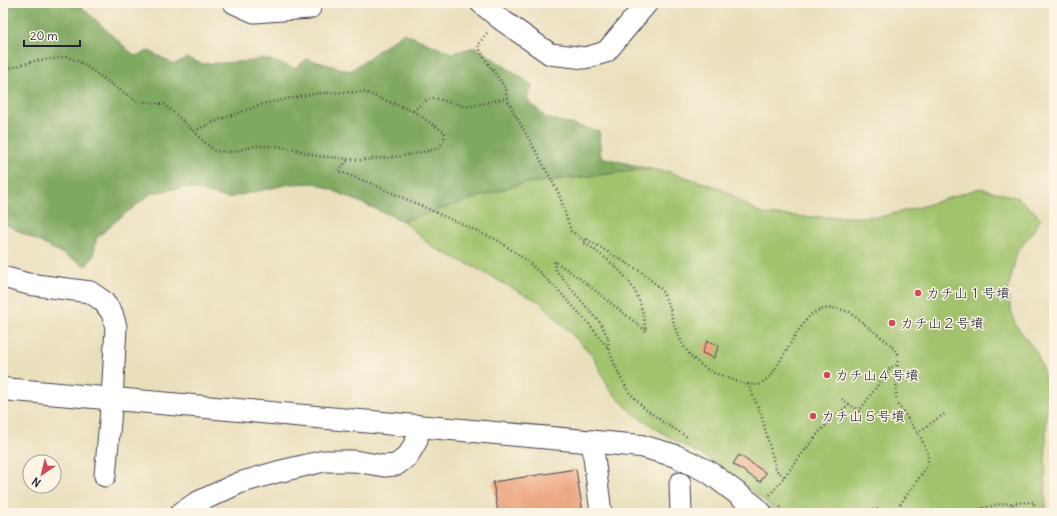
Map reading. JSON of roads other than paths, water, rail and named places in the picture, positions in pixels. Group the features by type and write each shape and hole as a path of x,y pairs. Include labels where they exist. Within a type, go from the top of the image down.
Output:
{"street":[{"path":"234,3 254,12 310,8 310,3"},
{"path":"481,3 499,18 550,54 585,58 606,52 647,3"},
{"path":"3,277 28,284 90,292 104,301 112,313 116,328 112,399 105,476"},
{"path":"3,389 641,446 676,456 709,472 754,506 766,504"},
{"path":"181,513 196,503 239,483 324,461 354,461 384,466 396,465 408,456 417,440 418,427"},
{"path":"592,441 600,513"},
{"path":"680,483 681,513"}],"place":[{"name":"カチ山１号墳","path":"918,293"},
{"name":"カチ山２号墳","path":"892,323"},
{"name":"カチ山４号墳","path":"827,375"},
{"name":"カチ山５号墳","path":"813,416"}]}
